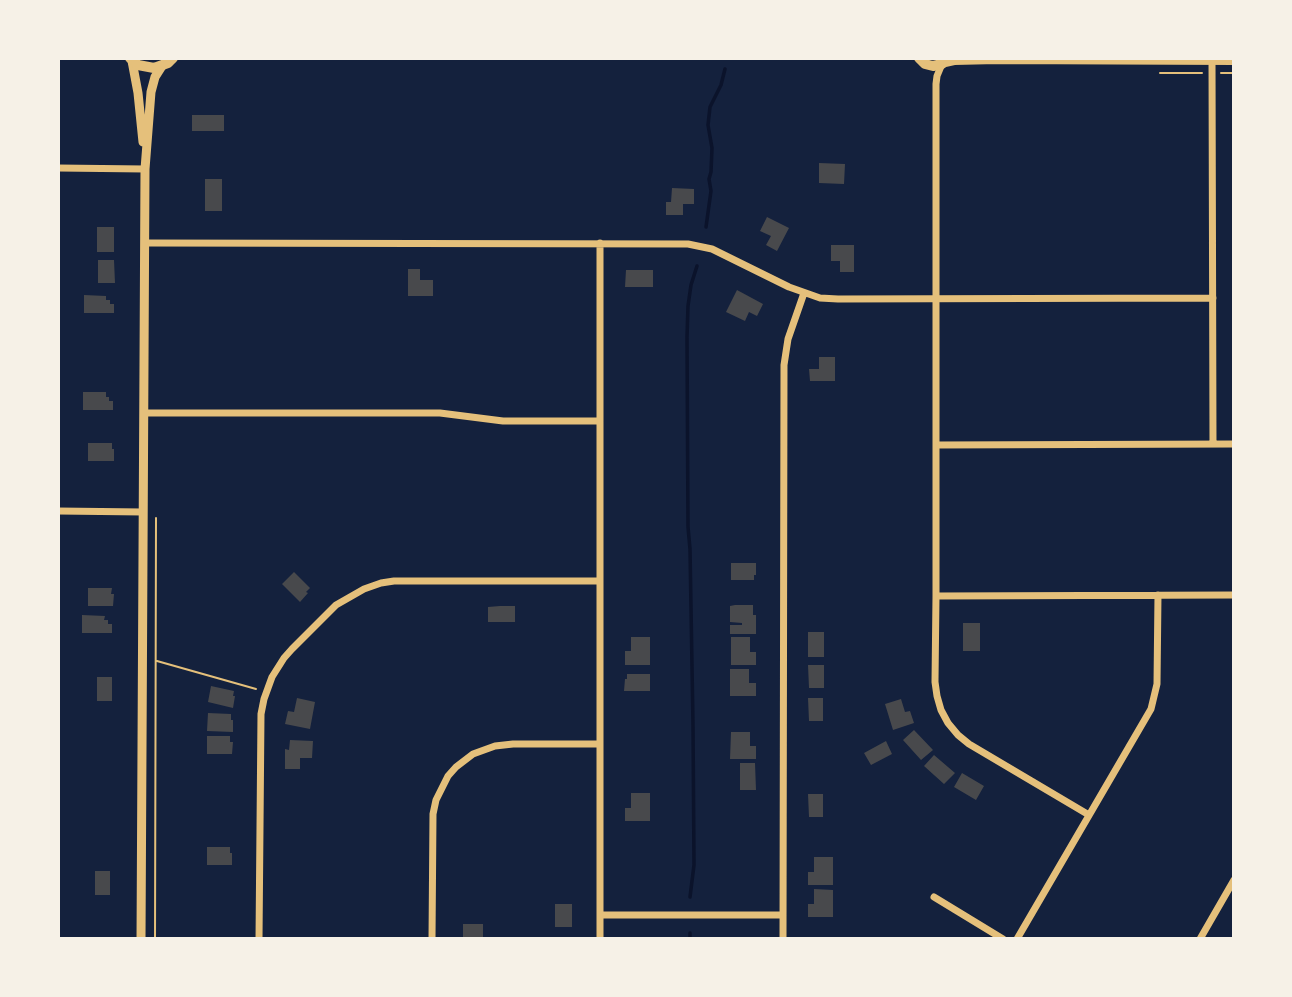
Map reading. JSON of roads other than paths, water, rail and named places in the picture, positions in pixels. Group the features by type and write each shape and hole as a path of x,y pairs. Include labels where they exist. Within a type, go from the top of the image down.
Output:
{"main road":[{"path":"131,59 146,68 162,66 174,58"},
{"path":"922,61 933,66 954,60 997,59 1234,60"}],"street":[{"path":"131,59 138,93 145,169"},
{"path":"1212,59 1213,444"},
{"path":"922,61 934,75 936,84"},
{"path":"945,61 936,84 935,682 939,703 948,723 969,744 1090,815"},
{"path":"141,939 145,169 151,92 155,77 162,66"},
{"path":"58,168 145,169"},
{"path":"145,243 688,244 712,249 820,298 1213,299"},
{"path":"600,243 600,939"},
{"path":"783,939 784,365 788,339 804,293"},
{"path":"144,413 440,413 503,421 600,421"},
{"path":"936,445 1234,444"},
{"path":"58,511 144,512"},
{"path":"259,939 260,725 266,692 278,666 292,649 336,605 364,589 394,581 600,581"},
{"path":"1017,939 1144,722 1156,695 1158,595"},
{"path":"936,596 1234,595"},
{"path":"432,939 433,814 436,800 448,776 473,754 495,746 600,744"},
{"path":"1200,939 1234,880"},
{"path":"934,897 1003,939"},
{"path":"600,915 783,915"}],"waterway":[{"path":"706,227 711,191 709,179 712,148 708,125 710,107 721,85 725,69"},
{"path":"690,897 694,865 687,337 688,306 697,266"},
{"path":"690,933 690,939"}]}
